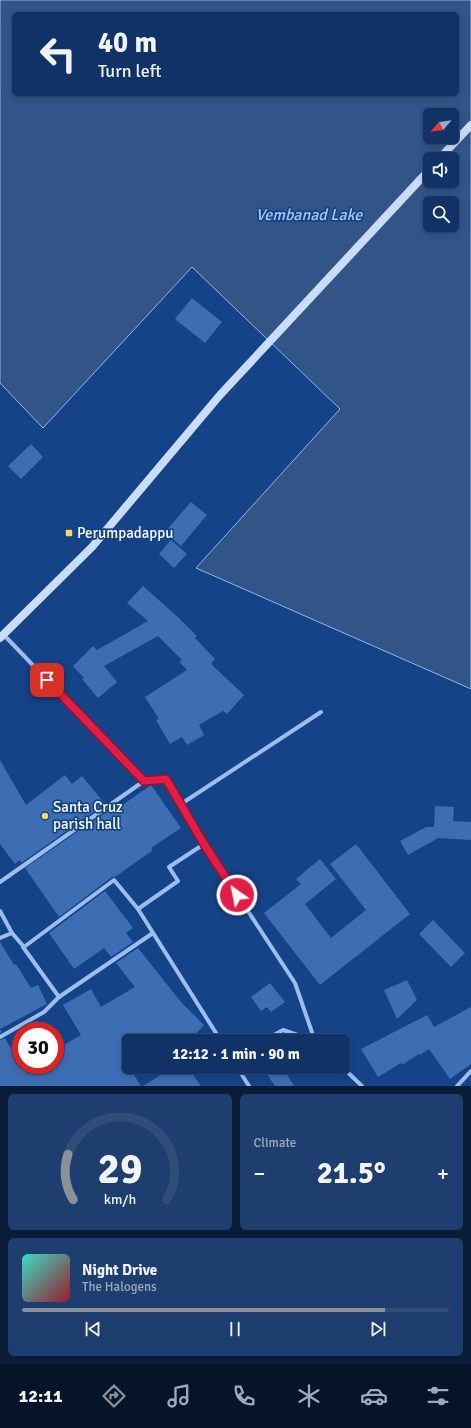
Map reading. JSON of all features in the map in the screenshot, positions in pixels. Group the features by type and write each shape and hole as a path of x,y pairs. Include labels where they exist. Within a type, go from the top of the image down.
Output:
{"main road":[{"path":"446,152 471,125"},
{"path":"2,636 92,547 220,395 423,177"}],"street":[{"path":"2,636 144,781"},
{"path":"181,804 321,712"},
{"path":"0,882 144,781 166,779 204,844 295,983 313,1034"},
{"path":"138,909 178,881 169,867 204,844"},
{"path":"23,947 114,880 138,909 217,1034"},
{"path":"0,912 12,933 59,998"},
{"path":"0,938 12,933"},
{"path":"0,1037 44,1012 59,998 153,933"},
{"path":"276,1034 283,1030 295,1034"},
{"path":"457,1086 471,1071"},
{"path":"241,1074 249,1086"},
{"path":"349,1074 362,1086"}],"water":[{"name":"Vembanad Lake","path":"0,0 471,0 471,689 196,568 340,409 192,267 43,428 0,383"}],"building":[{"path":"192,298 222,322 205,343 175,319"},
{"path":"31,444 43,457 21,479 8,466"},
{"path":"191,502 207,515 181,546 165,532"},
{"path":"171,540 187,554 174,568 159,554"},
{"path":"143,586 197,636 195,638 215,659 211,664 244,695 227,714 223,711 199,725 204,735 187,745 182,737 170,744 156,720 159,719 145,697 187,670 179,662 182,660 158,636 104,666 117,682 98,698 82,679 84,678 73,666 93,646 97,650 148,621 127,603"},
{"name":"Santa Cruz parish hall","path":"0,760 26,805 65,775 72,784 82,776 105,804 21,863 20,860 15,864 0,844"},
{"path":"151,785 181,828 151,848 153,850 115,877 112,877 59,917 25,868 109,810 110,811 120,804 121,806"},
{"path":"435,806 454,807 453,821 471,822 471,840 438,838 408,855 400,841 426,827 434,827"},
{"path":"356,844 410,914 320,985 264,913 301,884 296,879 320,859 336,879 305,904 331,938 366,910 330,864"},
{"path":"105,891 133,928 126,933 133,942 111,957 104,948 74,969 49,933"},
{"path":"433,920 465,953 451,967 419,934"},
{"path":"0,942 14,965 16,964 31,988 38,985 47,1004 0,1029"},
{"path":"138,948 181,1002 204,1025 196,1034 122,1034 122,1074 133,1074 141,1086 0,1086 0,1040 5,1038 12,1050 12,1074 64,1074 64,1045 81,1035 63,1005 91,989 101,1007 135,987 116,963"},
{"path":"407,980 417,1000 397,1019 384,990"},
{"path":"270,983 285,1002 271,1012 267,1007 261,1011 251,997"},
{"path":"471,1007 471,1064 450,1079 429,1049 402,1065 401,1063 378,1077 361,1049 427,1015 434,1027"},
{"path":"162,1074 193,1074 201,1086 143,1086"},
{"path":"267,1074 286,1074 294,1086 275,1086"}],"place":[{"name":"Perumpadappu","path":"69,533"},
{"name":"Santa Cruz parish hall","path":"45,816"}],"route":[{"path":"47,680 144,781 166,779 204,844 237,895"}]}
